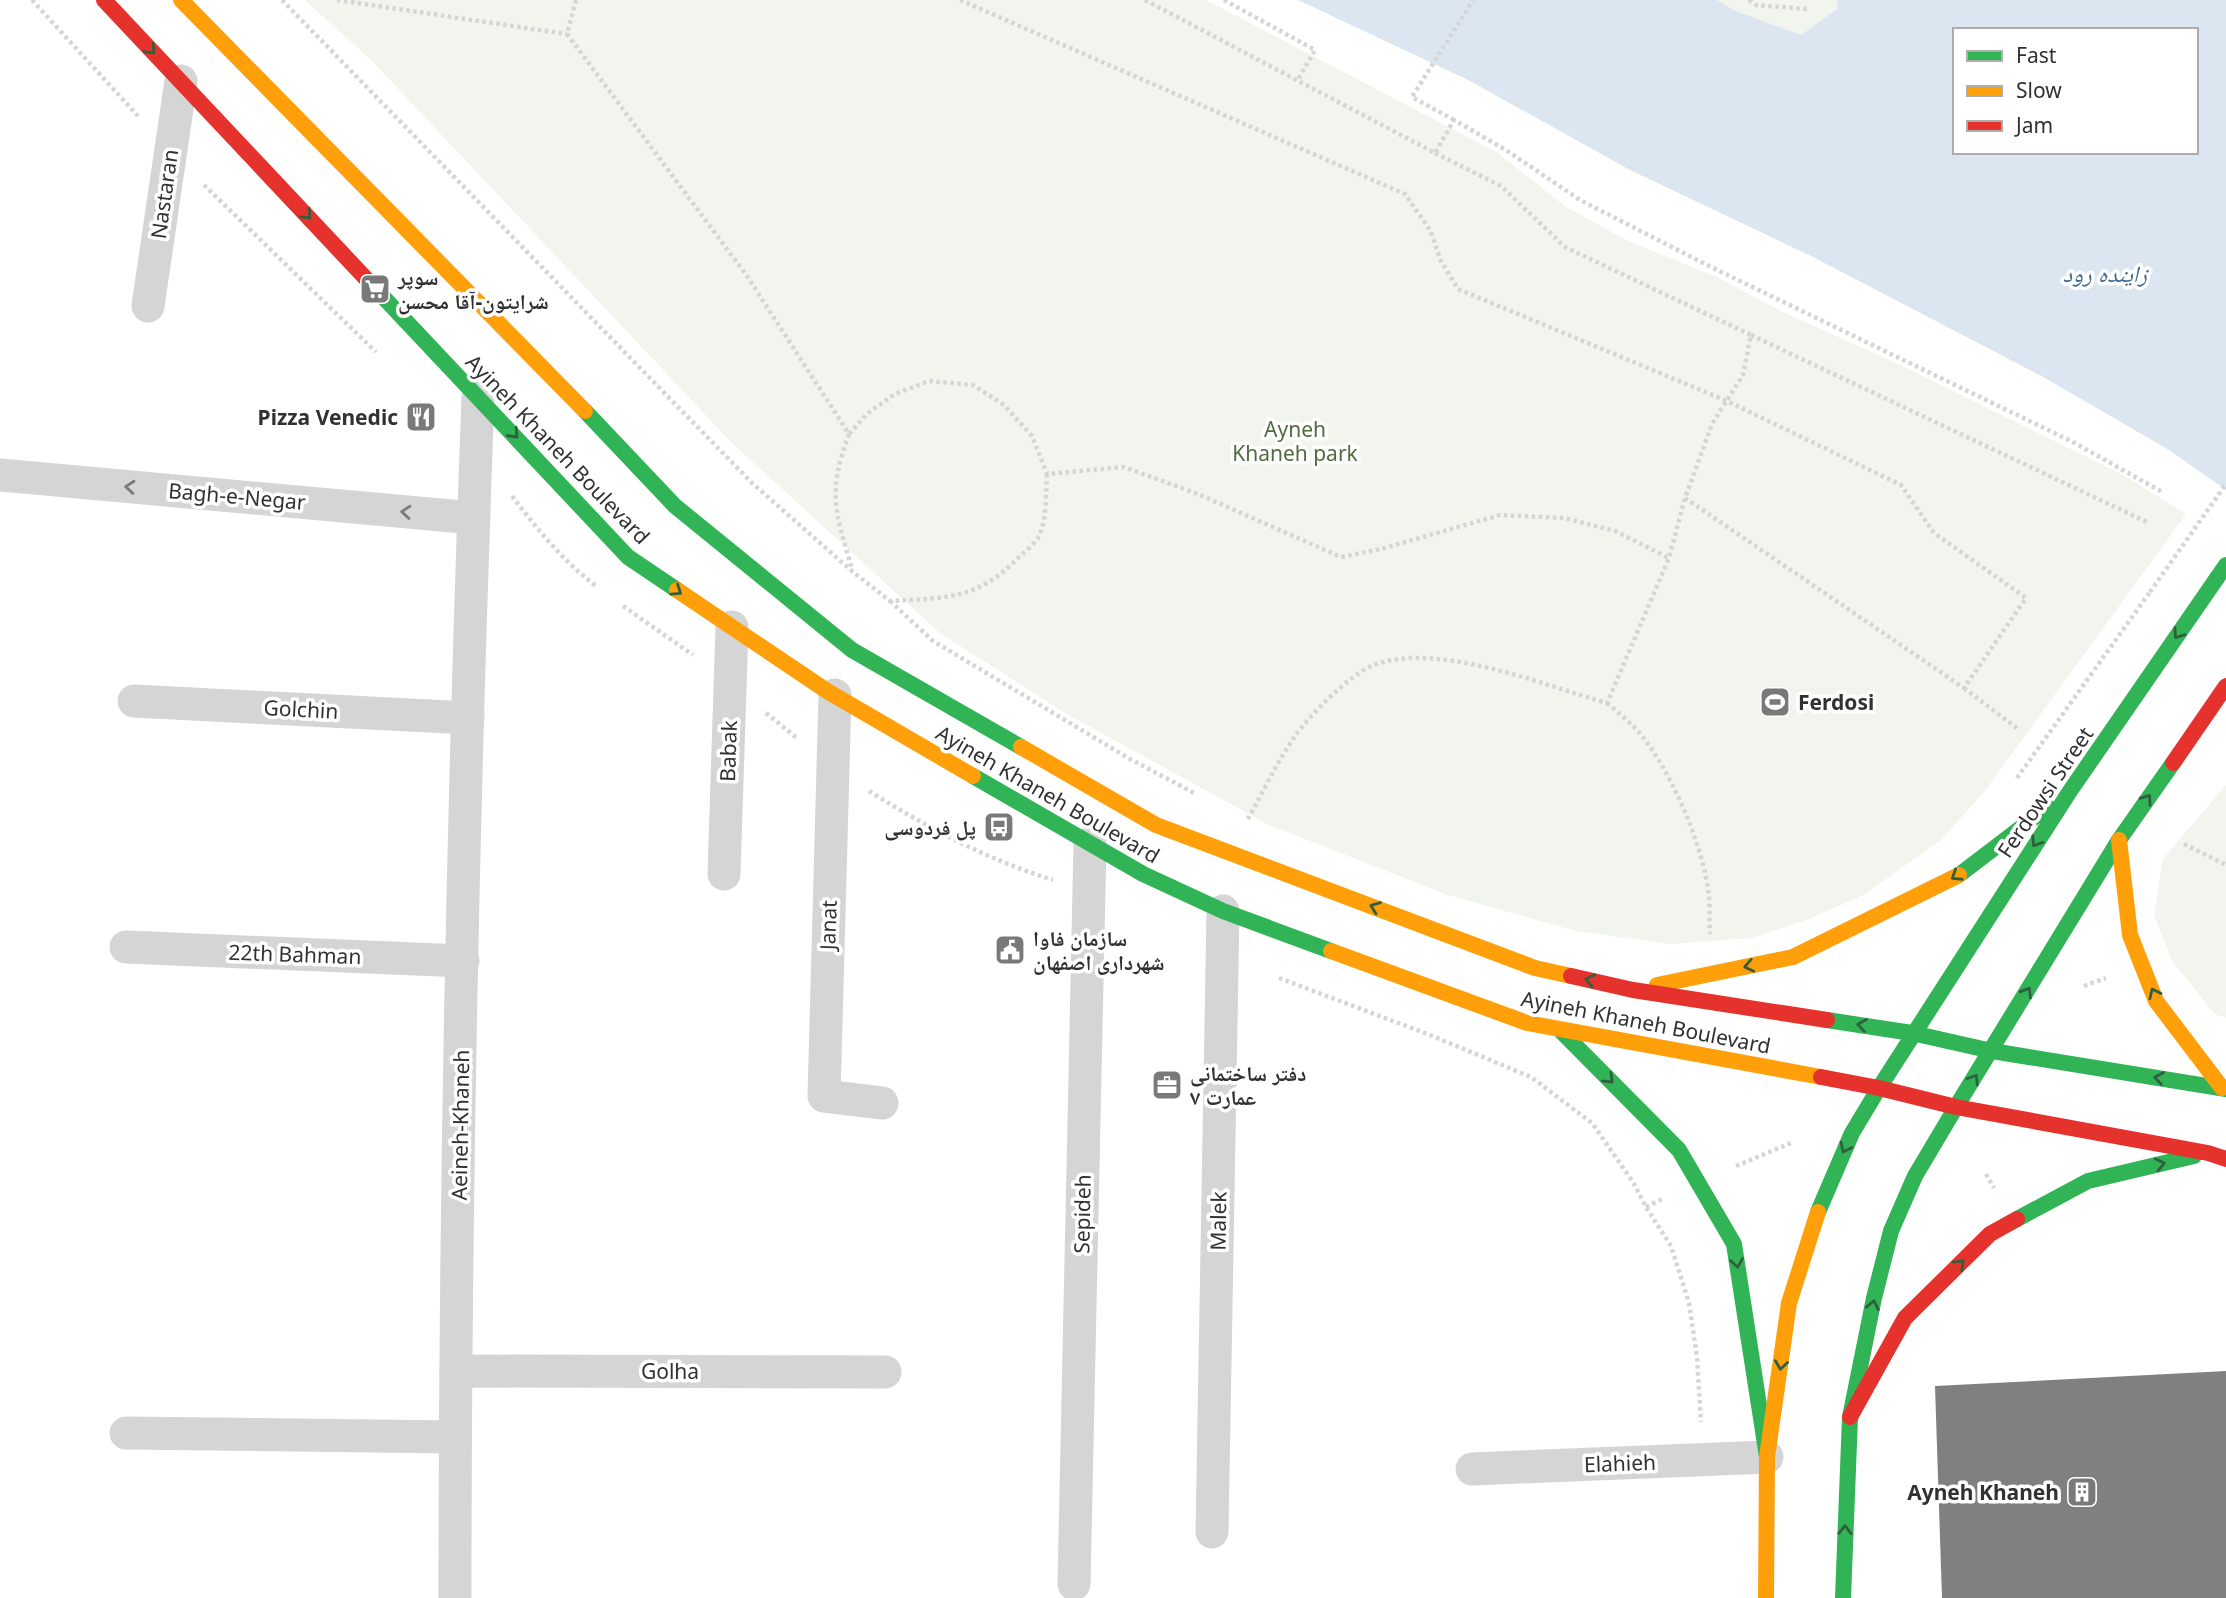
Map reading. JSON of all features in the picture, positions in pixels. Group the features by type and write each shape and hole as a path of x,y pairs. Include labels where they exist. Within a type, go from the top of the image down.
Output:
{"main road":[{"name":"Ayineh Khaneh Boulevard","path":"104,0 628,557 835,695 1143,874 1223,911 1527,1023 1879,1088 1956,1107 2208,1153 2226,1159"},
{"name":"Ayineh Khaneh Boulevard","path":"181,0 675,506 852,650 1156,825 1535,968 1633,990 1912,1033 1992,1051 2224,1088"},
{"name":"Ferdowsi Street","path":"1767,1457 1789,1303 1823,1196 1852,1133 1912,1033 2070,791 2221,571"},
{"path":"1843,1598 1850,1417 1874,1298 1891,1231 1915,1176 2119,840 2226,686"},
{"path":"1633,990 1793,957 1955,878 2070,791"},
{"path":"2119,840 2130,935 2156,1001 2224,1088"},
{"path":"1561,1031 1679,1150 1734,1244 1767,1457 1766,1598"},
{"path":"1850,1417 1905,1318 1990,1234 2088,1181 2208,1153"}],"street":[{"name":"Nastaran","path":"148,306 181,81"},
{"name":"Aeineh-Khaneh","path":"456,1598 455,1437 463,961 469,652 478,397"},
{"name":"Bagh-e-Negar","path":"0,475 474,518"},
{"name":"Babak","path":"724,874 732,627"},
{"name":"Janat","path":"835,695 824,1096 882,1102"},
{"name":"Golchin","path":"134,701 468,718"},
{"name":"Sepideh","path":"1073,1584 1090,843"},
{"name":"Malek","path":"1212,1532 1223,911"},
{"name":"22th Bahman","path":"126,947 463,961"},
{"name":"Golha","path":"456,1371 885,1372"},
{"path":"126,1433 455,1437"},
{"name":"Elahieh","path":"1472,1469 1767,1457"}],"path":[{"path":"282,0 752,483 853,572 890,601 933,641 1130,759 1200,796"},
{"path":"337,0 567,34 747,276 849,435"},
{"path":"567,34 576,0"},
{"path":"960,0 1405,194 1430,230 1441,261 1458,289 1727,401 1901,485 1934,533 2026,598 1964,688"},
{"path":"1145,0 1501,186 1565,247 2149,523"},
{"path":"1224,0 1315,50 1297,81"},
{"path":"1473,0 1412,97 1506,150 1580,200 1709,266 2071,441 2164,493"},
{"path":"1749,0 1756,5 1807,9"},
{"path":"1435,153 1454,120"},
{"path":"1607,703 1669,558 1685,498 1713,424 1743,375 1751,335"},
{"path":"853,572 836,514 834,488 838,465 849,435 868,412 895,394 929,381 973,385 1003,405 1032,436 1047,474 1046,505 1038,538 1009,568 983,586 953,597 890,601"},
{"path":"1047,474 1124,467 1198,494 1341,557 1381,549 1500,515 1564,517 1615,531 1669,558"},
{"path":"2012,785 2226,484"},
{"path":"1685,498 1964,688 2018,729"},
{"path":"1256,827 1246,821 1295,736 1328,697 1372,665 1407,659 1448,659 1607,703 1636,730 1658,760 1696,841 1709,894 1710,943"},
{"path":"2184,844 2226,865"}],"green space":[{"name":"Ayneh Khaneh park","path":"305,0 1206,0 1498,153 1566,207 1628,241 1719,278 1783,312 1896,363 2125,476 2186,514 1984,792 1941,840 1865,894 1809,919 1751,938 1670,944 1576,931 1448,895 1267,824 1065,713 940,633 732,443 373,62"},
{"path":"1717,0 1838,0 1838,9 1801,35 1733,10"},
{"path":"2226,785 2226,1018 2215,1014 2172,961 2154,915 2163,859"}],"water":[{"name":"زاینده رود","path":"1298,0 1717,0 1733,10 1801,35 1837,9 1838,0 2226,0 2226,490 2169,450 2045,378 1813,257 1630,170 1470,81"}],"building":[{"name":"Ayneh Khaneh","path":"2226,1371 2226,1598 1942,1598 1935,1386"}],"traffic: fast":[{"path":"371,284 628,557 677,590"},
{"path":"585,411 675,506 852,650 1021,747"},
{"path":"2217,578 2226,565"},
{"path":"1879,1088 2070,791 2217,578"},
{"path":"1956,1107 2119,840 2173,763"},
{"path":"973,776 1143,874 1223,911 1331,951"},
{"path":"1959,875 2048,807"},
{"path":"1827,1020 1912,1033 1992,1051 2226,1089"},
{"path":"1561,1031 1679,1150 1734,1244 1767,1457"},
{"path":"1818,1212 1852,1133 1879,1088"},
{"path":"1843,1598 1850,1417 1874,1298 1891,1231 1915,1176 1956,1107"},
{"path":"2017,1219 2088,1181 2194,1156"}],"traffic: slow":[{"path":"181,0 585,411"},
{"path":"677,590 827,691 973,776"},
{"path":"1021,747 1156,825 1535,968 1571,976"},
{"path":"2119,840 2130,935 2156,1001 2222,1088"},
{"path":"1657,985 1793,957 1959,875"},
{"path":"1331,951 1527,1023 1821,1077"},
{"path":"1766,1598 1767,1457 1789,1303 1818,1212"}],"traffic: jam":[{"path":"104,0 371,284"},
{"path":"2173,763 2226,686"},
{"path":"1571,976 1633,990 1827,1020"},
{"path":"1821,1077 1956,1107 2208,1153 2226,1159"},
{"path":"1850,1417 1905,1318 1990,1234 2017,1219"}],"place":[{"name":"سوپر شرایتون-آقا محسن","path":"375,289"},
{"name":"Pizza Venedic","path":"421,417"},
{"name":"Ferdosi","path":"1775,702"},
{"name":"پل فردوسی","path":"999,827"},
{"name":"سازمان فاوا شهرداری اصفهان","path":"1010,950"},
{"name":"دفتر ساختمانی عمارت ۷","path":"1167,1085"},
{"name":"Ayneh Khaneh","path":"2082,1492"}]}
